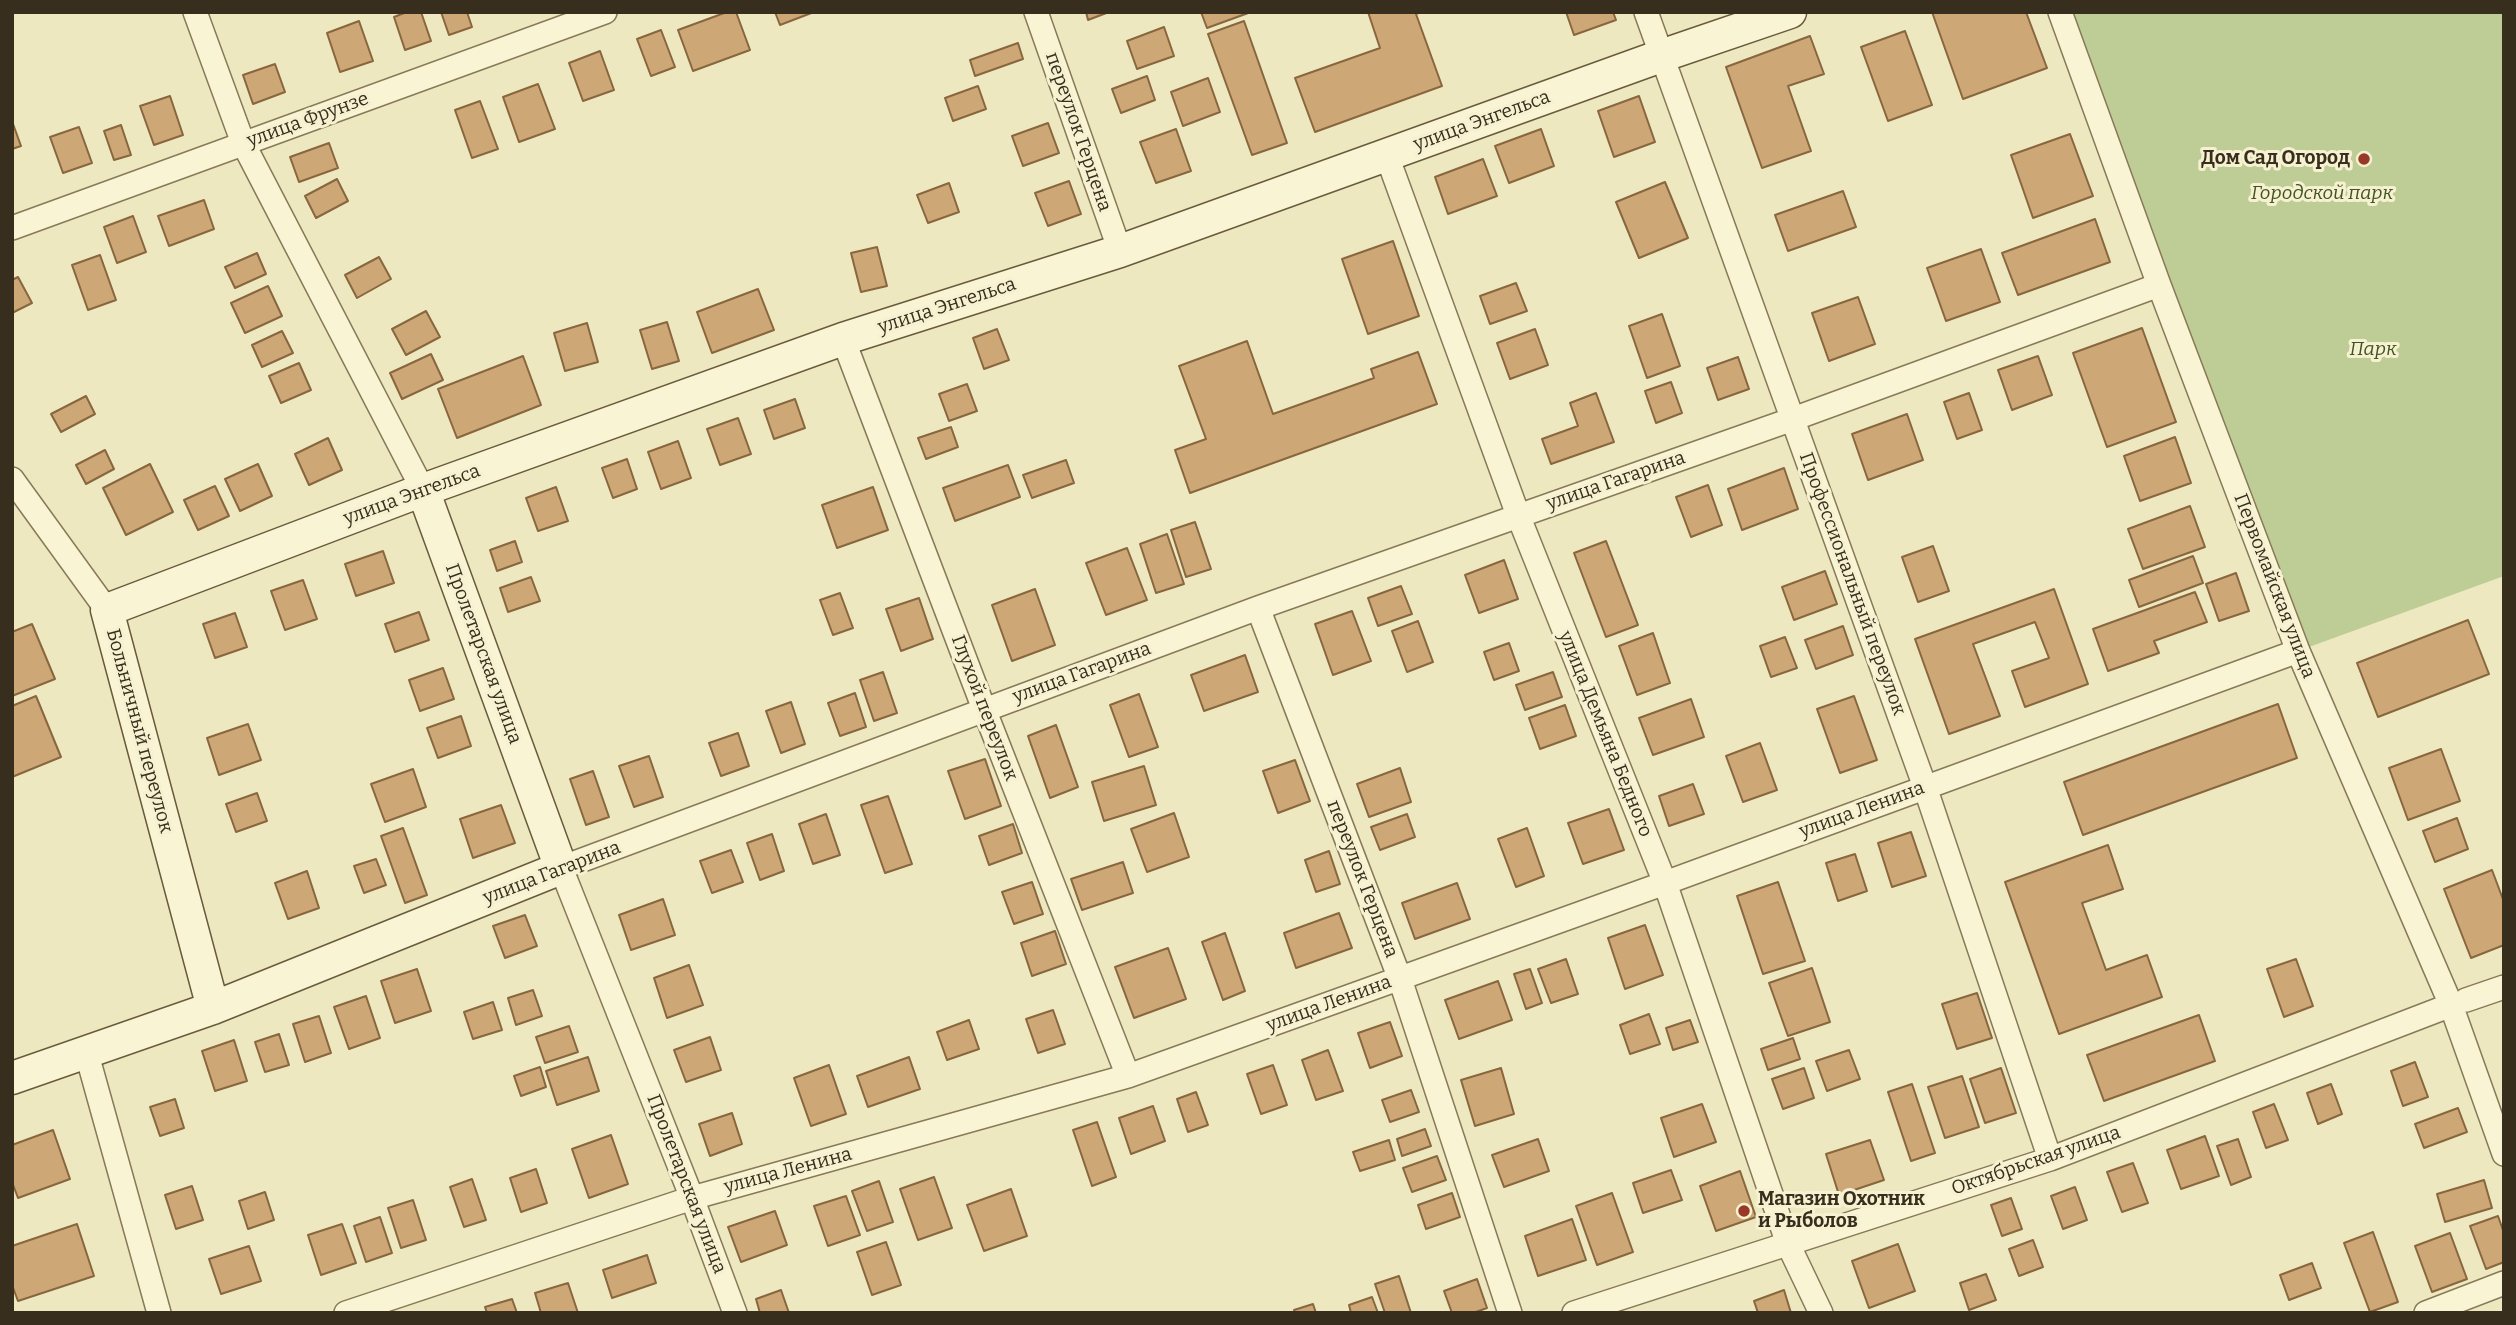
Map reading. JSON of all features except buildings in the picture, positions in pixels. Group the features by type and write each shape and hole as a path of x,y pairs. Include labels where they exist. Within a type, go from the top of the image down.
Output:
{"main road":[{"name":"улица Энгельса","path":"107,610 423,490 843,339 1120,251 1790,12"},
{"name":"Пролетарская улица","path":"423,490 561,869"},
{"name":"Больничный переулок","path":"107,610 213,1008"},
{"name":"улица Гагарина","path":"12,1078 213,1008 561,869"}],"street":[{"name":"Пролетарская улица","path":"195,12 243,143 423,490"},
{"name":"улица Фрунзе","path":"12,228 605,12"},
{"name":"переулок Герцена","path":"1036,12 1120,251"},
{"name":"Профессиональный переулок","path":"1646,12 1925,787 2050,1159"},
{"name":"Первомайская улица","path":"2060,12 2159,285 2298,651 2459,1003 2504,1154"},
{"name":"улица Демьяна Бедного","path":"1387,156 1518,516 1665,883 1788,1244 1821,1313"},
{"name":"улица Гагарина","path":"561,869 1258,608 1793,419 2159,285"},
{"name":"Глухой переулок","path":"843,339 1128,1076"},
{"name":"Больничный переулок","path":"12,479 107,610"},
{"name":"переулок Герцена","path":"1258,608 1400,979 1510,1313"},
{"name":"улица Ленина","path":"346,1313 692,1198 1128,1076 2298,651"},
{"name":"Пролетарская улица","path":"561,869 735,1313"},
{"name":"Октябрьская улица","path":"1574,1313 2050,1159 2504,986"},
{"path":"86,1051 159,1313"},
{"path":"2426,1313 2504,1283"}],"green space":[{"name":"Городской парк","path":"2061,12 2504,12 2504,576 2298,651"}],"place":[{"name":"Дом Сад Огород","path":"2364,159"},
{"name":"Магазин Охотник и Рыболов","path":"1744,1211"}],"park label":[{"name":"Парк","path":"2373,350"}]}
